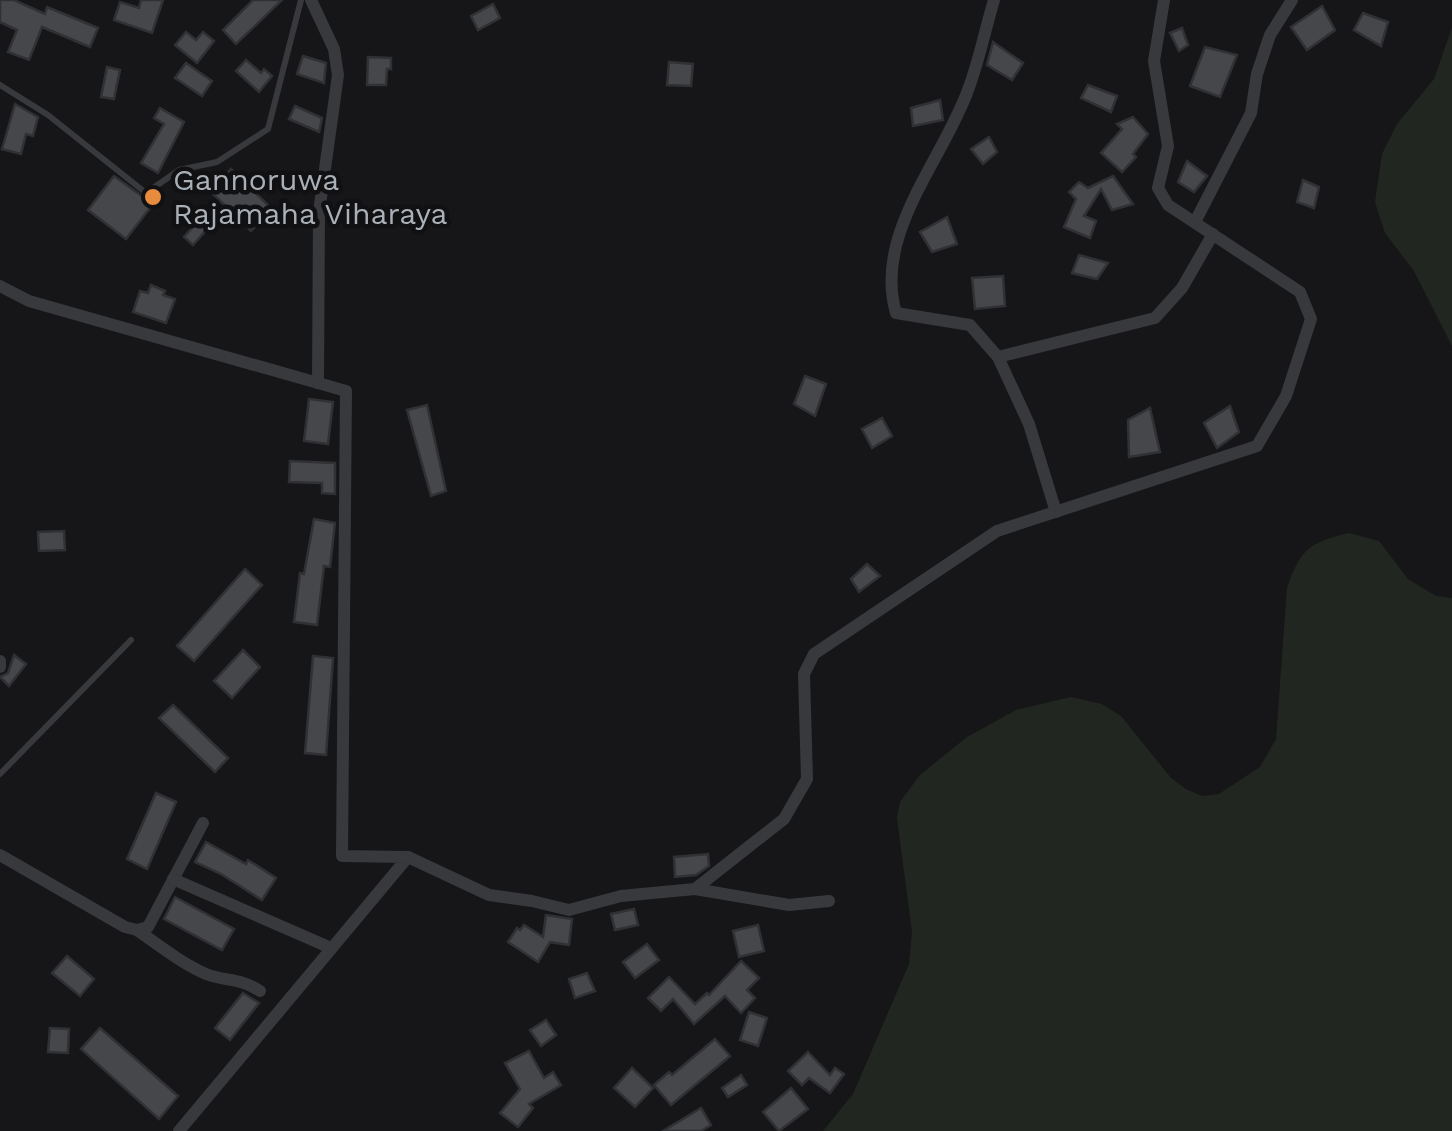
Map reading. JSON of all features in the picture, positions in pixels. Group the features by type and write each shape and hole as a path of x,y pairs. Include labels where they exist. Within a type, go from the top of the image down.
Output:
{"street":[{"path":"311,0 334,49 338,75 319,212 318,384"},
{"path":"994,0 968,90 940,155 900,227 890,293 896,313 970,324 998,357 1029,424 1056,512"},
{"path":"695,888 784,819 807,779 804,674 814,654 996,531 1258,446 1286,396 1311,319 1300,292 1168,205 1158,188 1168,146 1154,62 1164,0"},
{"path":"1194,222 1251,112 1256,74 1270,35 1292,0"},
{"path":"998,357 1155,318 1182,288 1213,234"},
{"path":"0,286 29,300 346,391 342,856 408,856 489,896 532,900 569,910 621,896 695,888 789,905 828,901"},
{"path":"138,930 148,927 202,823"},
{"path":"0,855 125,927 138,930 186,965 213,976 242,980 260,991"},
{"path":"179,1131 408,856"},
{"path":"173,879 331,948"}],"lane":[{"path":"0,85 48,115 146,193 179,170 217,162 268,129 301,0"},
{"path":"0,774 131,640"}],"shaded area":[{"path":"1452,28 1452,346 1414,271 1385,233 1375,202 1382,154 1397,124 1434,79"},
{"path":"1349,533 1379,541 1408,579 1436,596 1452,598 1452,1131 823,1131 853,1094 909,964 912,932 897,818 900,802 920,775 967,737 1016,710 1071,697 1102,704 1121,716 1171,778 1186,789 1202,796 1219,794 1260,767 1276,739 1287,588 1297,564 1315,544"}],"building":[{"path":"0,0 14,0 45,14 47,7 98,28 90,47 42,27 29,60 8,52 17,30 0,22"},
{"path":"141,0 163,0 152,33 114,20 120,2 139,8"},
{"path":"253,0 282,0 236,44 223,30"},
{"path":"493,4 500,18 478,30 471,16"},
{"path":"1322,6 1335,30 1307,50 1291,27"},
{"path":"1363,13 1388,22 1381,46 1354,30"},
{"path":"1182,28 1188,45 1179,51 1170,33"},
{"path":"186,32 196,40 203,32 214,41 197,63 175,45"},
{"path":"993,42 1023,63 1012,80 987,65"},
{"path":"1205,47 1237,55 1220,97 1190,86"},
{"path":"303,56 326,63 324,83 297,74"},
{"path":"368,57 391,58 386,85 367,85"},
{"path":"246,60 261,73 264,69 272,76 259,92 236,71"},
{"path":"669,62 693,64 691,86 667,85"},
{"path":"186,63 212,81 202,96 175,78"},
{"path":"107,67 120,70 114,99 101,97"},
{"path":"1088,85 1117,96 1111,112 1081,98"},
{"path":"940,100 943,120 913,126 911,108"},
{"path":"15,104 38,117 33,136 26,134 21,154 2,149"},
{"path":"295,106 322,118 319,132 289,119"},
{"path":"160,108 184,122 158,173 141,163 164,124 154,118"},
{"path":"1133,117 1148,134 1133,154 1136,157 1122,172 1101,153 1122,129 1117,124"},
{"path":"989,137 997,152 983,164 971,149"},
{"path":"1187,161 1207,176 1194,192 1178,182"},
{"path":"231,169 272,209 251,231 210,191"},
{"path":"114,176 153,204 126,239 88,210"},
{"path":"1113,176 1133,204 1112,210 1101,189 1084,216 1096,221 1090,238 1064,227 1076,199 1069,192 1079,182 1088,188"},
{"path":"1303,180 1319,187 1314,208 1297,202"},
{"path":"947,217 957,244 932,252 920,232"},
{"path":"199,220 208,228 193,245 184,237"},
{"path":"1079,255 1108,263 1097,279 1072,273"},
{"path":"1003,276 1005,306 975,309 972,278"},
{"path":"151,285 175,299 166,323 133,312 140,291 148,293"},
{"path":"805,376 826,384 815,416 794,404"},
{"path":"309,399 333,402 328,444 304,441"},
{"path":"427,405 446,491 431,496 407,410"},
{"path":"1230,406 1239,432 1217,448 1204,423"},
{"path":"1150,408 1160,452 1129,457 1128,420"},
{"path":"882,418 892,436 872,448 862,429"},
{"path":"290,461 335,463 335,494 322,493 322,483 289,482"},
{"path":"314,519 335,523 330,567 324,566 317,625 294,622 300,573 304,574"},
{"path":"64,531 65,550 39,551 38,532"},
{"path":"867,564 880,576 859,592 851,579"},
{"path":"245,569 262,585 194,661 177,646"},
{"path":"243,650 260,667 232,698 214,681"},
{"path":"14,655 26,664 9,686 0,677 8,673"},
{"path":"313,656 333,658 326,755 305,753"},
{"path":"173,705 228,758 215,772 159,718"},
{"path":"156,793 176,802 147,869 127,859"},
{"path":"206,842 246,864 248,860 276,878 262,900 195,862"},
{"path":"708,854 709,866 696,875 675,877 674,857"},
{"path":"175,897 234,929 222,950 164,919"},
{"path":"634,909 638,925 615,930 611,914"},
{"path":"546,915 572,919 569,945 550,942 538,962 508,942 517,928 520,930 524,925 543,937"},
{"path":"758,925 764,951 739,957 733,931"},
{"path":"647,944 659,960 635,978 623,962"},
{"path":"67,956 94,979 80,996 52,973"},
{"path":"741,961 759,978 747,990 755,998 741,1013 725,996 694,1024 673,999 661,1011 648,998 669,977 695,1004"},
{"path":"587,973 595,991 575,998 569,979"},
{"path":"243,993 259,1003 230,1040 215,1028"},
{"path":"749,1012 767,1018 758,1046 740,1040"},
{"path":"546,1020 556,1035 541,1046 530,1030"},
{"path":"50,1028 69,1029 68,1053 48,1052"},
{"path":"100,1028 178,1096 159,1119 81,1049"},
{"path":"715,1039 730,1056 671,1105 654,1085"},
{"path":"529,1051 544,1078 553,1072 561,1085 529,1104 533,1108 518,1127 500,1113 520,1089 505,1063"},
{"path":"808,1052 830,1075 835,1068 844,1074 830,1093 809,1078 802,1085 788,1071"},
{"path":"632,1068 653,1088 635,1107 614,1088"},
{"path":"741,1075 747,1085 728,1097 722,1088"},
{"path":"791,1088 808,1109 779,1131 763,1112"},
{"path":"701,1108 711,1125 701,1131 663,1131"}],"place":[{"name":"Gannoruwa Rajamaha Viharaya","path":"153,197"}]}
